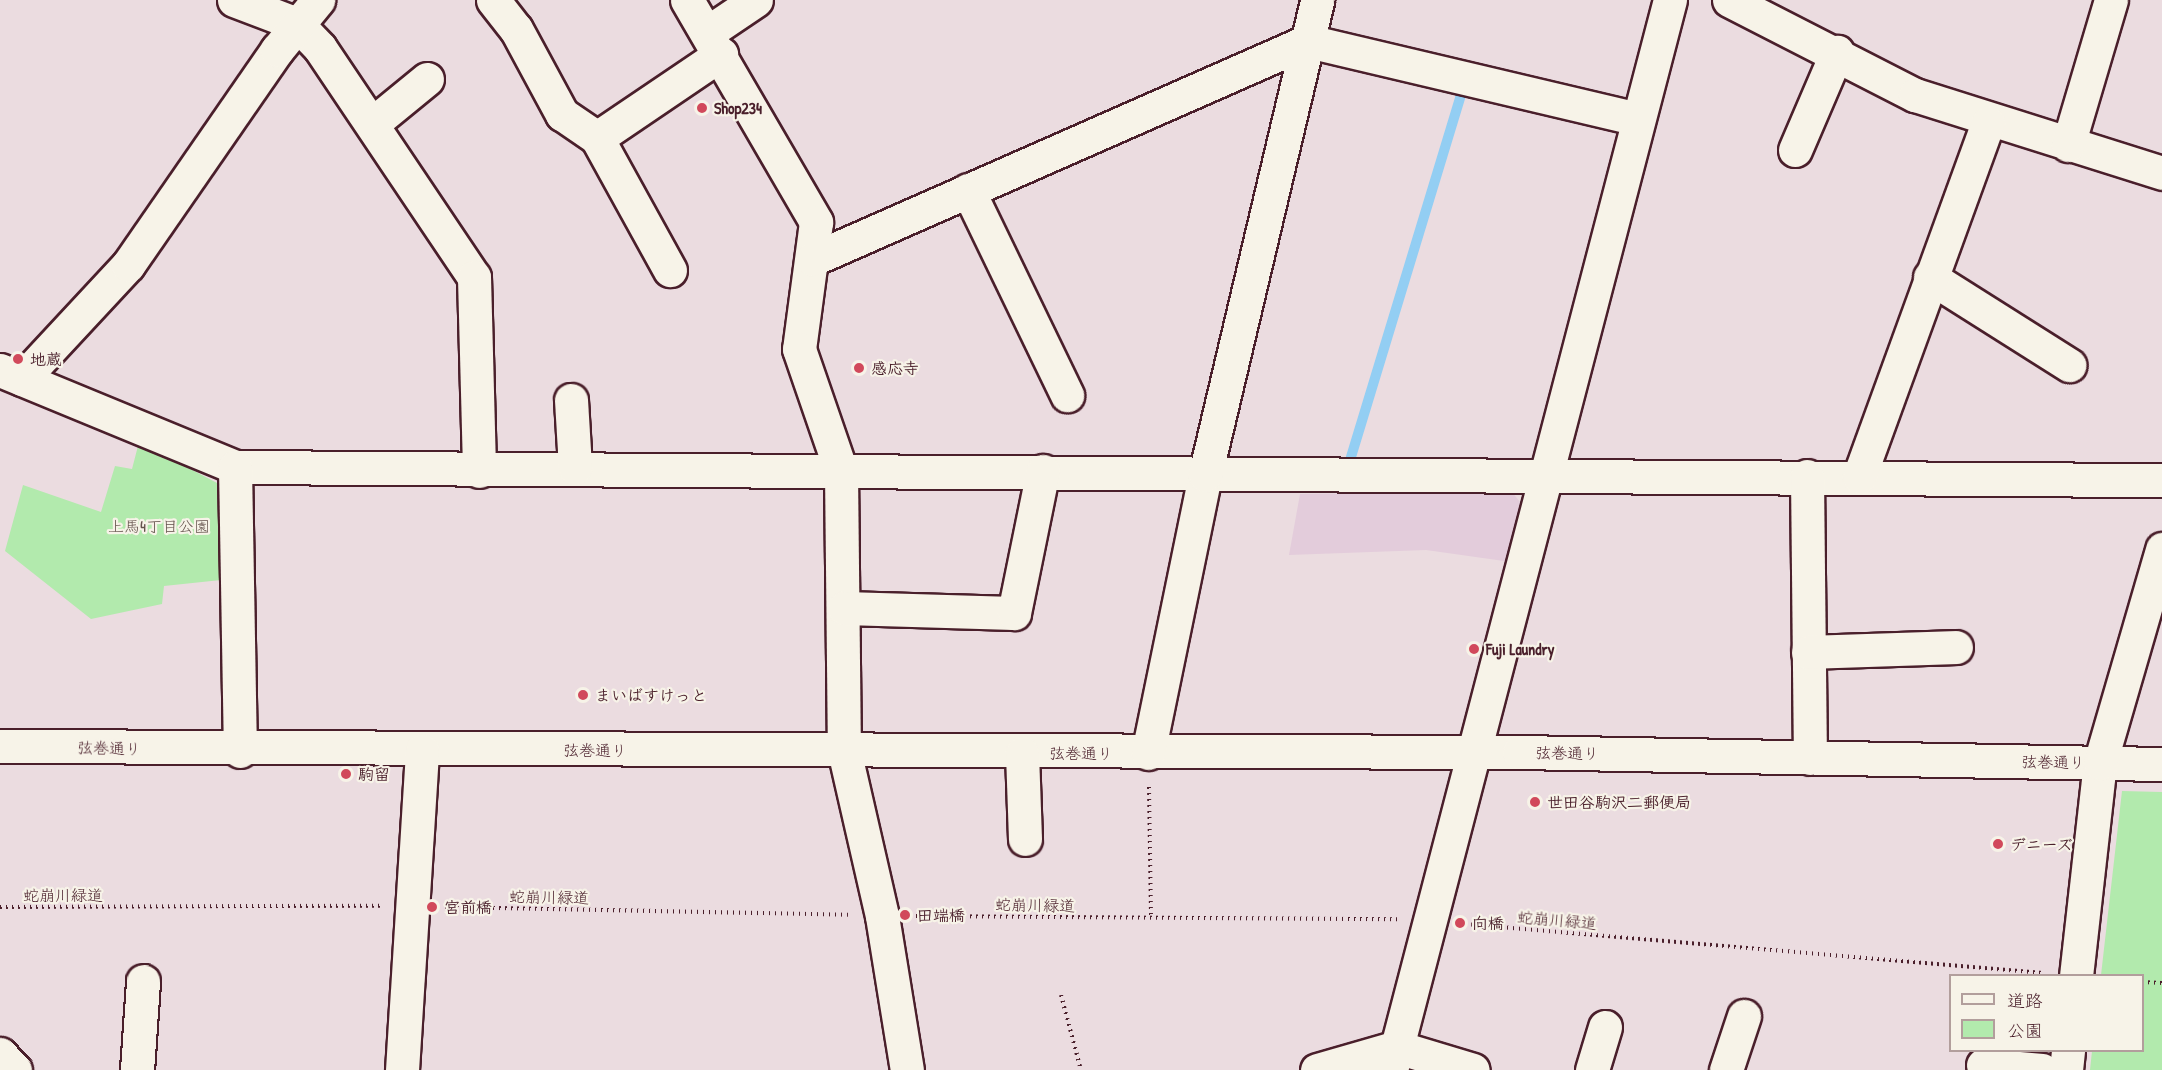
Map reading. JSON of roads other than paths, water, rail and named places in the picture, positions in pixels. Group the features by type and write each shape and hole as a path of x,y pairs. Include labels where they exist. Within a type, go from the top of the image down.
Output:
{"street":[{"path":"234,0 297,24 372,124 474,277 479,471"},
{"path":"318,0 297,24 128,265 11,375 235,467 479,471 575,468 1043,471 1205,475 1548,473 2162,480"},
{"path":"687,0 816,222 813,259 799,349 841,471 844,750 882,915 907,1070"},
{"path":"597,138 714,44 756,0"},
{"path":"1148,753 1205,475 1317,0"},
{"path":"1394,1059 1434,922 1474,752 1670,0"},
{"path":"1729,0 1838,52 1915,95 1988,123 2162,173"},
{"path":"2068,145 2111,0"},
{"path":"506,5 562,114 597,138 670,270"},
{"path":"813,259 1308,41 1638,119"},
{"path":"1795,150 1838,52"},
{"path":"372,124 427,79"},
{"path":"1859,477 1988,123"},
{"path":"968,189 1067,395"},
{"path":"1930,277 2069,365"},
{"path":"571,400 575,468"},
{"path":"235,467 240,751"},
{"path":"844,608 1014,613 1043,471"},
{"path":"1807,476 1810,758"},
{"path":"2061,974 2100,763 2162,549"},
{"path":"1808,652 1956,647"},
{"name":"弦巻通り","path":"0,746 240,751 1474,752 2162,764"},
{"path":"402,1070 422,751"},
{"path":"1022,753 1025,839"},
{"path":"137,1070 143,981"},
{"path":"1726,1070 1744,1016"},
{"path":"1592,1070 1605,1027"},
{"path":"2066,1070 2068,1052"},
{"path":"0,1054 15,1070"},
{"path":"1317,1070 1394,1059 1473,1070"},
{"path":"1983,1065 2042,1070"}],"waterway":[{"path":"1351,457 1461,95"}],"place":[{"name":"Shop234","path":"702,108"},
{"name":"地蔵","path":"18,359"},
{"name":"感応寺","path":"859,368"},
{"name":"Fuji Laundry","path":"1474,649"},
{"name":"まいばすけっと","path":"583,695"},
{"name":"駒留","path":"346,774"},
{"name":"世田谷駒沢二郵便局","path":"1535,802"},
{"name":"デニーズ","path":"1998,844"},
{"name":"宮前橋","path":"432,907"},
{"name":"田端橋","path":"905,915"},
{"name":"向橋","path":"1460,923"}],"park label":[{"name":"上馬4丁目公園","path":"159,526"}]}
